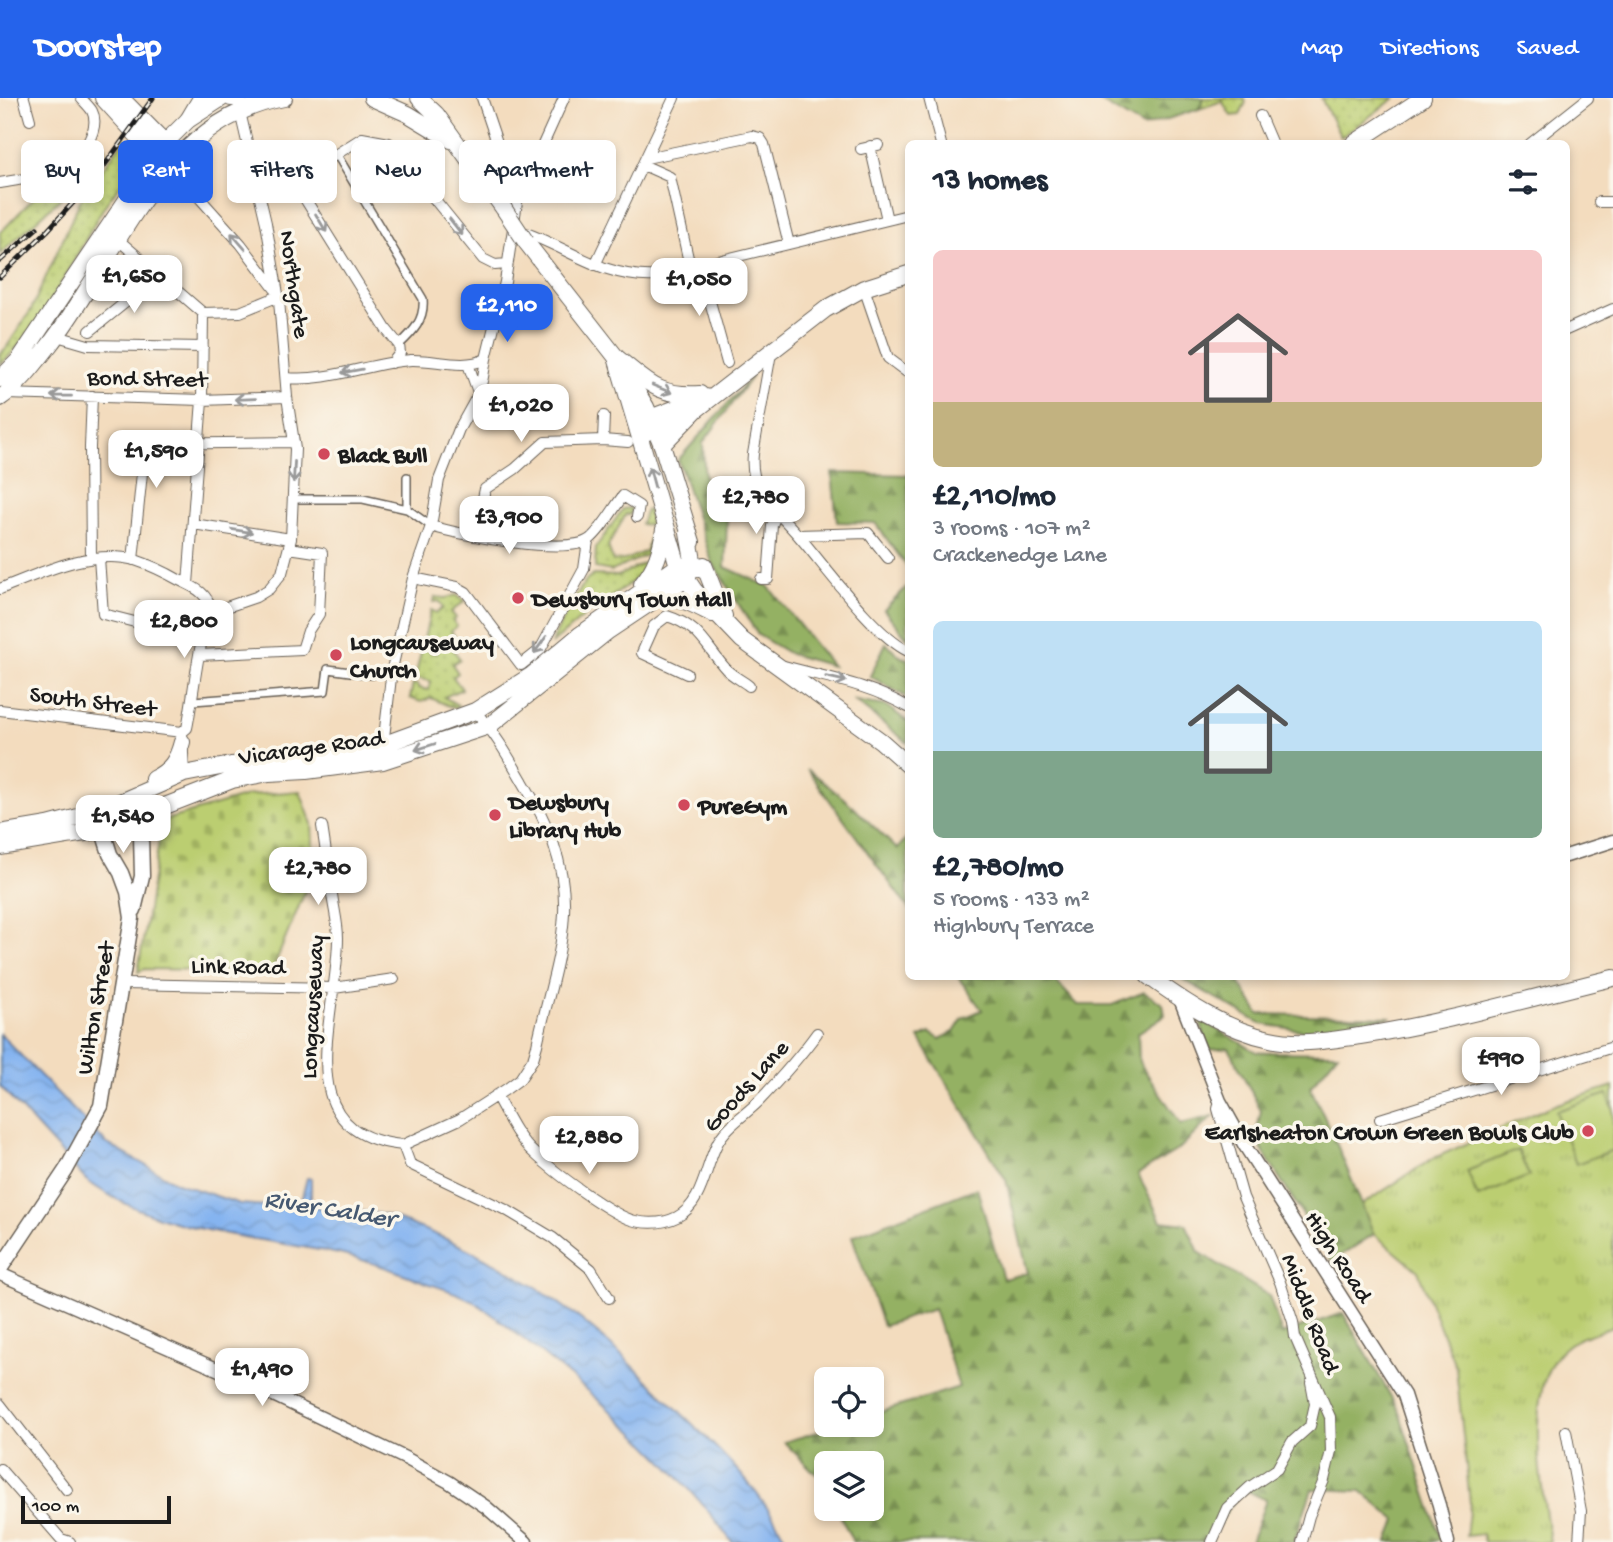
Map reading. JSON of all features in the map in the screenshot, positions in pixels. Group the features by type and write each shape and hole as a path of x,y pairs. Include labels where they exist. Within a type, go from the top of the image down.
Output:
{"main road":[{"path":"103,98 152,140"},
{"path":"121,98 155,140"},
{"path":"188,120 201,98"},
{"path":"169,140 188,120 222,98"},
{"path":"197,140 227,118 237,101 284,98"},
{"path":"372,98 415,118 456,143"},
{"path":"1359,140 1423,98"},
{"path":"423,99 456,143 511,206 526,242 616,357 663,392 683,395 718,393"},
{"path":"2,390 41,327 112,235 130,203"},
{"path":"2,390 28,373 72,317 103,266 112,235 142,203"},
{"path":"662,445 696,410 826,309 864,288 905,275"},
{"path":"616,357 643,429 665,524 726,621 770,662 881,741 905,762"},
{"path":"643,429 718,393"},
{"path":"643,429 696,410"},
{"path":"643,429 662,445 688,533 695,572 726,621"},
{"path":"629,600 653,571 662,549 665,524"},
{"path":"489,726 608,631 695,572"},
{"path":"629,600 695,572"},
{"path":"655,600 673,597 685,600 726,621"},
{"name":"Vicarage Road","path":"0,833 48,825 97,812 184,774 231,765 383,754 475,710 532,675 581,634 629,600"},
{"name":"Vicarage Road","path":"0,847 103,830 232,780 269,773 306,771 489,726"},
{"path":"124,800 132,788 170,769 178,757 182,737"},
{"path":"184,774 193,778 232,780"},
{"name":"Wilton Street","path":"0,1272 66,1170 101,1107 132,918 142,876 141,835 157,808"},
{"name":"Wilton Street","path":"97,812 110,854 128,892 132,918"},
{"path":"1154,980 1180,999 1232,1026 1270,1040 1309,1043 1396,1030 1613,978"}],"street":[{"path":"24,98 30,120"},
{"path":"0,183 68,166 87,144 93,130 92,110 81,98"},
{"path":"383,754 392,669 413,579 431,526 439,480 459,429 478,393 498,317 513,229 511,206 482,98"},
{"path":"511,206 564,98"},
{"path":"596,265 674,98"},
{"path":"929,98 940,140"},
{"path":"1535,140 1588,98"},
{"path":"415,118 423,99"},
{"name":"Northgate","path":"237,101 246,140"},
{"path":"1260,116 1270,140"},
{"path":"645,161 752,136 760,138 764,144 789,244"},
{"path":"399,345 416,330 423,299 337,155 362,138 390,143 483,259 495,265 507,264"},
{"path":"870,147 887,220"},
{"path":"645,161 670,177 695,266 727,363"},
{"path":"1599,201 1613,202"},
{"path":"112,235 203,313 240,312 279,296 208,203"},
{"name":"Northgate","path":"212,611 257,597 269,589 282,573 290,543 294,442 287,397 279,296 261,203"},
{"path":"308,203 386,329 399,345 400,352 392,363"},
{"path":"513,229 532,234 596,265 636,277 656,276 905,216"},
{"path":"103,266 141,260"},
{"path":"90,331 158,276"},
{"path":"864,288 888,358 905,371"},
{"path":"1570,328 1613,309"},
{"path":"188,584 202,400 203,313"},
{"path":"57,336 88,345 203,347"},
{"path":"771,350 752,463 755,481 777,512 877,626 905,650"},
{"path":"287,378 306,380 415,360 468,364 486,359"},
{"path":"468,364 478,393"},
{"name":"Bond Street","path":"2,390 202,400 287,397"},
{"path":"92,396 90,447 95,558 103,614 202,639"},
{"path":"603,440 604,416"},
{"path":"475,535 485,489 515,469 545,442 603,440 643,429"},
{"path":"133,560 145,444 294,442"},
{"path":"407,477 407,509"},
{"path":"413,579 457,587 466,592 521,665 540,650 584,569 588,541 623,496 639,506 637,517"},
{"path":"293,499 363,499 407,509 431,526 545,546 566,546 588,541"},
{"path":"761,579 768,579 772,525 777,512"},
{"path":"193,524 290,543 322,553 318,614 308,631 302,650 200,655"},
{"path":"798,535 868,533 888,558"},
{"path":"2,589 95,558 133,560 188,584 207,596 212,611 202,639 193,701 187,728 182,737 184,774"},
{"path":"687,674 642,653 654,626 667,616 678,619 705,640 727,670 749,686"},
{"path":"770,662 845,680 884,693 905,705"},
{"path":"193,701 325,691 328,669 372,676 392,669"},
{"name":"South Street","path":"0,710 182,737"},
{"path":"475,710 507,752 555,841 560,862 564,914 561,940 533,1059 520,1079 460,1119 403,1144 411,1164 508,1211 553,1238 592,1269 609,1298"},
{"name":"Longcauseway","path":"322,826 338,936 326,1058 329,1094 340,1115 352,1128 368,1138 403,1144"},
{"path":"1570,855 1613,841"},
{"name":"Link Road","path":"123,984 334,988 394,979"},
{"name":"High Road","path":"1180,999 1220,1101 1264,1177 1404,1395 1448,1542"},
{"name":"Goods Lane","path":"496,1096 510,1122 533,1153 581,1189 634,1221 665,1221 688,1209 701,1186 718,1142 799,1057 817,1033"},
{"path":"1380,1119 1613,1047"},
{"name":"Middle Road","path":"1220,1101 1219,1112 1243,1197 1280,1282 1295,1337 1331,1417 1331,1451 1324,1480 1302,1542"},
{"path":"0,1272 242,1380 407,1459 449,1482 486,1507 526,1542"},
{"path":"1212,1542 1227,1508 1250,1487 1277,1469 1292,1442 1310,1426 1315,1404 1310,1380 1295,1347 1295,1337"},
{"path":"0,1404 67,1490"},
{"path":"1566,1431 1581,1511 1579,1542"},
{"path":"0,1469 64,1541"}],"green space":[{"path":"1094,98 1204,98 1199,109 1143,127"},
{"path":"1204,98 1244,98 1246,102 1240,115 1231,116 1222,101 1199,109"},
{"path":"1321,98 1395,98 1341,137"},
{"path":"118,148 118,188 104,207 58,290 32,330 0,365 0,354 31,310 79,203 104,203 104,167"},
{"path":"29,203 56,203 0,254 0,233"},
{"path":"752,376 703,443 705,486 728,499 725,567 768,586 832,666 790,654 758,635 712,562 678,460"},
{"path":"832,473 905,475 905,564 875,523 837,522"},
{"path":"632,508 608,546 613,561 625,560 646,551 653,525 641,524 646,510 649,511 655,529 653,552 612,571 595,568 596,547 623,509"},
{"path":"647,562 653,562 629,584 551,644 570,604 593,575 618,576"},
{"path":"905,589 905,635 884,610"},
{"path":"456,595 465,601 451,612 456,618 453,621 457,626 451,631 458,641 451,647 460,659 452,664 458,673 453,677 462,689 444,697 458,705 454,708 431,698 421,702 410,698 413,684 429,690 431,681 415,678 422,648 437,654 439,644 423,643 431,610 437,613 443,608 439,601 434,602 435,597"},
{"path":"886,643 905,658 905,696 870,676"},
{"path":"855,701 887,706 905,720 905,741"},
{"path":"807,769 846,800 897,849 905,840 905,904"},
{"path":"300,791 312,824 314,870 272,971 145,969 138,972 162,821 250,795"},
{"path":"960,980 1055,980 1078,1005 1112,1005 1144,992 1163,1004 1165,1015 1138,1033 1139,1062 1181,1124 1213,1116 1179,1149 1138,1174 1161,1221 1186,1224 1199,1252 1269,1296 1282,1334 1343,1313 1398,1409 1441,1539 1433,1542 1388,1542 1396,1520 1361,1491 1312,1489 1294,1542 1251,1542 1266,1500 1242,1488 1207,1542 853,1542 843,1521 884,1521 884,1451 814,1451 814,1472 784,1442 814,1433 814,1437 884,1437 884,1411 959,1387 934,1309 883,1326 852,1236 977,1188 1003,1279 1028,1273 1006,1180 919,1038 930,1033 940,1039 954,1032 963,1018 982,1010"},
{"path":"1184,980 1238,980 1259,1014 1392,1017 1306,1031 1261,1024"},
{"path":"1199,1019 1257,1052 1338,1053 1310,1087 1374,1234 1332,1261 1255,1139 1261,1111 1229,1048 1209,1050"},
{"path":"1613,1086 1613,1327 1568,1345 1553,1361 1544,1383 1538,1437 1550,1542 1484,1542 1482,1534 1466,1536 1470,1503 1456,1368 1418,1271 1374,1234 1362,1205 1432,1159 1554,1105"},
{"name":"Earlsheaton Crown Green Bowls Club","path":"1607,1094 1613,1109 1613,1150 1576,1164 1556,1111"},
{"path":"1518,1150 1529,1176 1478,1197 1467,1171"}],"water":[{"name":"River Calder","path":"0,1034 106,1143 177,1183 240,1204 294,1208 300,1205 307,1178 311,1178 313,1206 372,1212 391,1217 463,1247 531,1285 602,1337 709,1441 753,1488 787,1542 732,1542 666,1463 616,1416 505,1324 466,1298 353,1257 177,1223 115,1198 86,1180 0,1086"}],"railway":[{"path":"0,277 94,180 153,98"},
{"path":"0,261 37,228"}],"place":[{"name":"Black Bull","path":"324,454"},
{"name":"Dewsbury Town Hall","path":"518,598"},
{"name":"Longcauseway Church","path":"336,655"},
{"name":"PureGym","path":"684,805"},
{"name":"Dewsbury Library Hub","path":"495,815"},
{"name":"Earlsheaton Crown Green Bowls Club","path":"1588,1131"}]}
